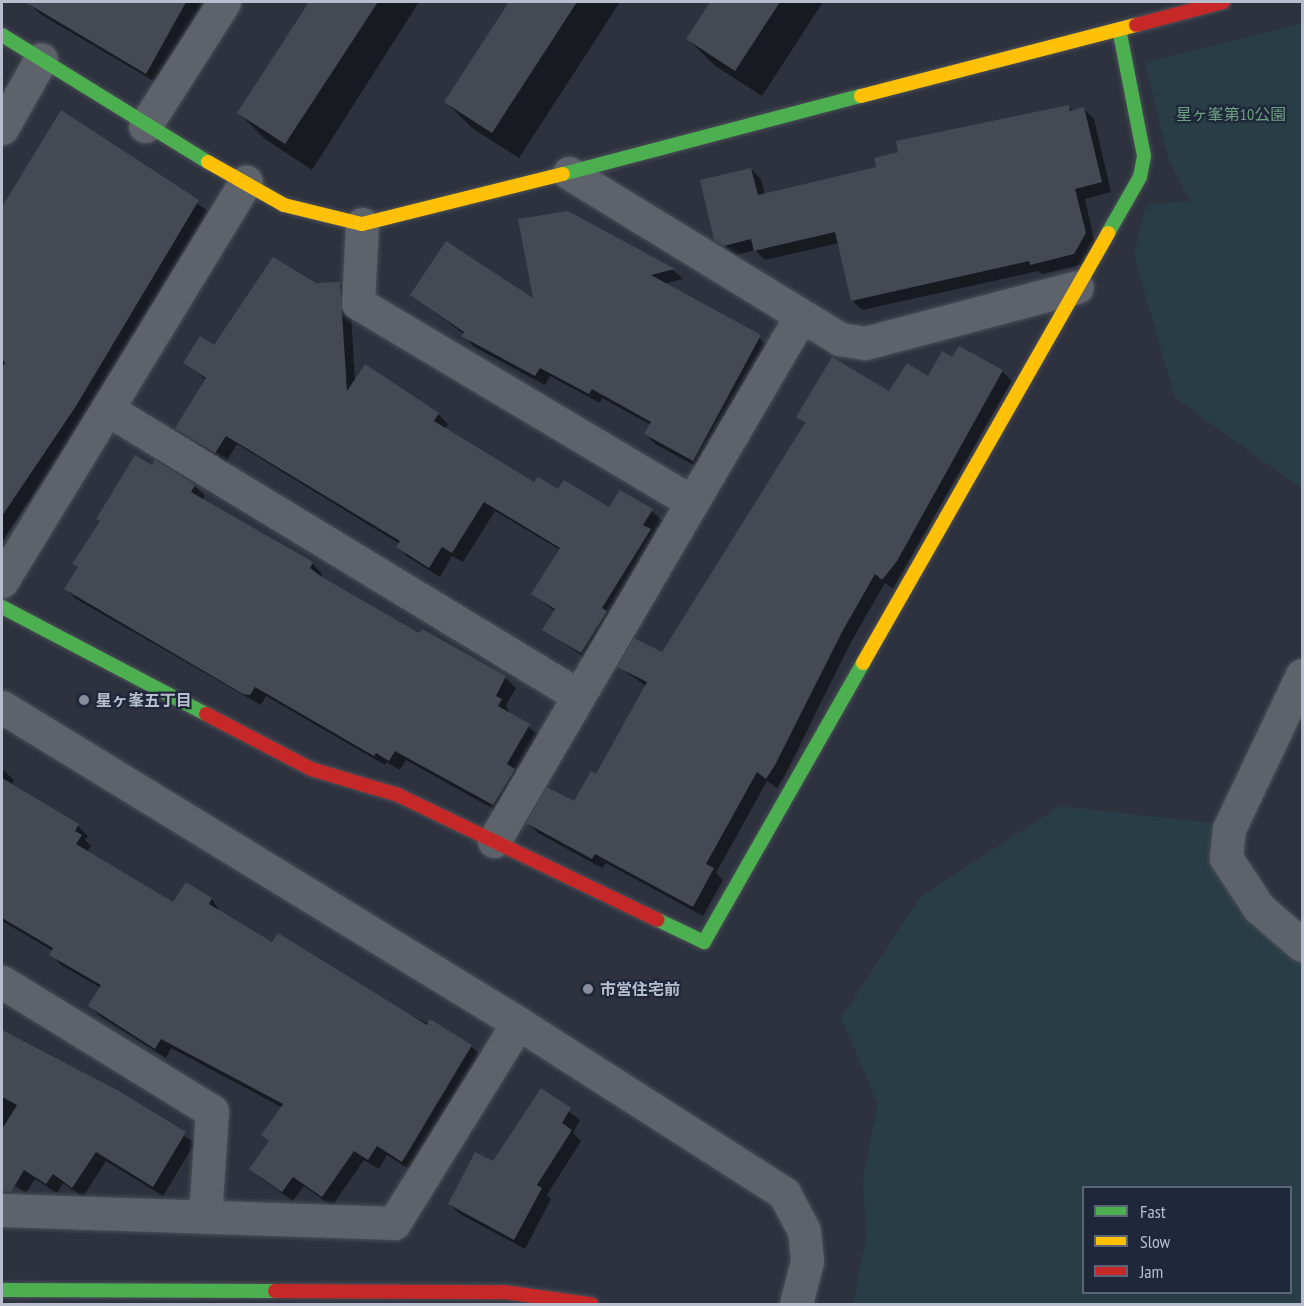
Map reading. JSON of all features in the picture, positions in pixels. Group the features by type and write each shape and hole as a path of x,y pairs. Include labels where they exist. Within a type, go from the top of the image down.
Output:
{"street":[{"path":"145,126 224,2"},
{"path":"2,35 145,126 284,205 362,224 569,173 1223,2"},
{"path":"2,607 310,769 398,795 705,942 1140,177 1144,156 1119,28"},
{"path":"2,128 41,59"},
{"path":"569,173 840,339 865,343 1077,287"},
{"path":"2,581 246,182"},
{"path":"362,224 358,303 693,502"},
{"path":"494,841 801,316"},
{"path":"107,409 579,696"},
{"path":"1302,675 1228,829 1226,858 1259,908 1302,945"},
{"path":"2,706 518,1023 784,1193 804,1231 807,1261 796,1305"},
{"path":"2,982 212,1111 205,1217"},
{"path":"2,1210 394,1223 518,1023"},
{"path":"2,1290 50,1297 504,1292 591,1305"}],"green space":[{"name":"星ヶ峯第10公園","path":"1302,23 1302,489 1175,398 1134,255 1146,205 1190,201 1169,161 1145,62"},
{"path":"1060,806 1220,824 1302,949 1302,1304 853,1304 866,1238 863,1177 878,1104 841,1018 920,897"}],"building":[{"path":"25,2 186,2 146,74"},
{"path":"309,2 378,2 285,144 237,113"},
{"path":"509,2 577,2 492,133 444,102"},
{"path":"710,2 780,2 735,71 686,39"},
{"path":"1069,105 1070,111 1084,107 1102,182 1075,189 1086,233 1074,254 1030,265 1029,261 851,301 835,232 754,251 751,239 724,246 714,240 700,180 751,168 758,195 876,167 874,158 898,152 896,141"},
{"path":"61,110 199,200 76,406 2,516 2,368 5,362 2,360 2,207"},
{"path":"568,211 675,269 651,275 761,335 693,461 644,434 651,422 592,389 589,394 540,368 535,376 461,336 464,332 410,295 446,241 533,298 518,219"},
{"path":"273,257 316,283 340,282 347,391 365,364 439,413 434,421 534,482 538,477 558,489 564,480 609,507 620,490 653,509 643,525 651,529 602,608 607,611 581,653 542,630 555,609 531,594 560,548 484,502 452,553 442,547 429,568 396,547 400,541 226,436 215,453 175,428 206,378 183,363 200,336 214,345"},
{"path":"959,346 1003,370 897,561 882,580 875,574 842,632 775,765 766,779 757,772 706,864 714,868 693,907 595,854 592,859 526,823 547,787 574,801 591,771 596,774 647,682 617,667 634,638 662,652 805,423 796,417 832,357 889,391 907,363 928,376 942,351 952,357"},
{"path":"135,455 152,465 155,460 195,485 191,492 313,562 310,568 322,577 419,633 422,629 506,676 496,696 502,699 498,706 530,724 507,764 515,769 493,805 395,751 389,761 376,753 374,756 255,687 250,695 243,694 64,589 78,567 72,564 100,521 96,519"},
{"path":"2,778 79,824 75,831 82,835 76,844 173,902 186,882 212,898 209,904 272,942 278,933 427,1025 430,1019 472,1045 402,1162 377,1146 368,1160 354,1151 322,1197 293,1177 282,1192 249,1169 269,1141 261,1135 283,1104 161,1039 155,1049 88,1006 101,985 49,955 53,948 2,918"},
{"path":"2,1030 119,1091 186,1132 153,1187 96,1152 72,1188 53,1174 46,1184 24,1170 11,1192 2,1191 2,1129 17,1105 2,1097"},
{"path":"541,1088 571,1108 562,1123 572,1130 537,1185 542,1188 514,1240 448,1204 475,1152 493,1161"}],"traffic: fast":[{"path":"1108,233 1140,177 1144,156 1119,29"},
{"path":"2,35 208,162"},
{"path":"563,174 861,96"},
{"path":"2,607 206,714"},
{"path":"658,920 704,942 863,663"},
{"path":"2,1290 275,1291"}],"traffic: slow":[{"path":"861,96 1136,25"},
{"path":"208,162 284,205 362,224 563,174"},
{"path":"863,663 1108,233"}],"traffic: jam":[{"path":"1136,25 1223,2"},
{"path":"206,714 311,769 398,795 658,920"},
{"path":"275,1291 504,1292 591,1304"}],"place":[{"name":"星ヶ峯五丁目","path":"84,700"},
{"name":"市営住宅前","path":"588,989"}]}
